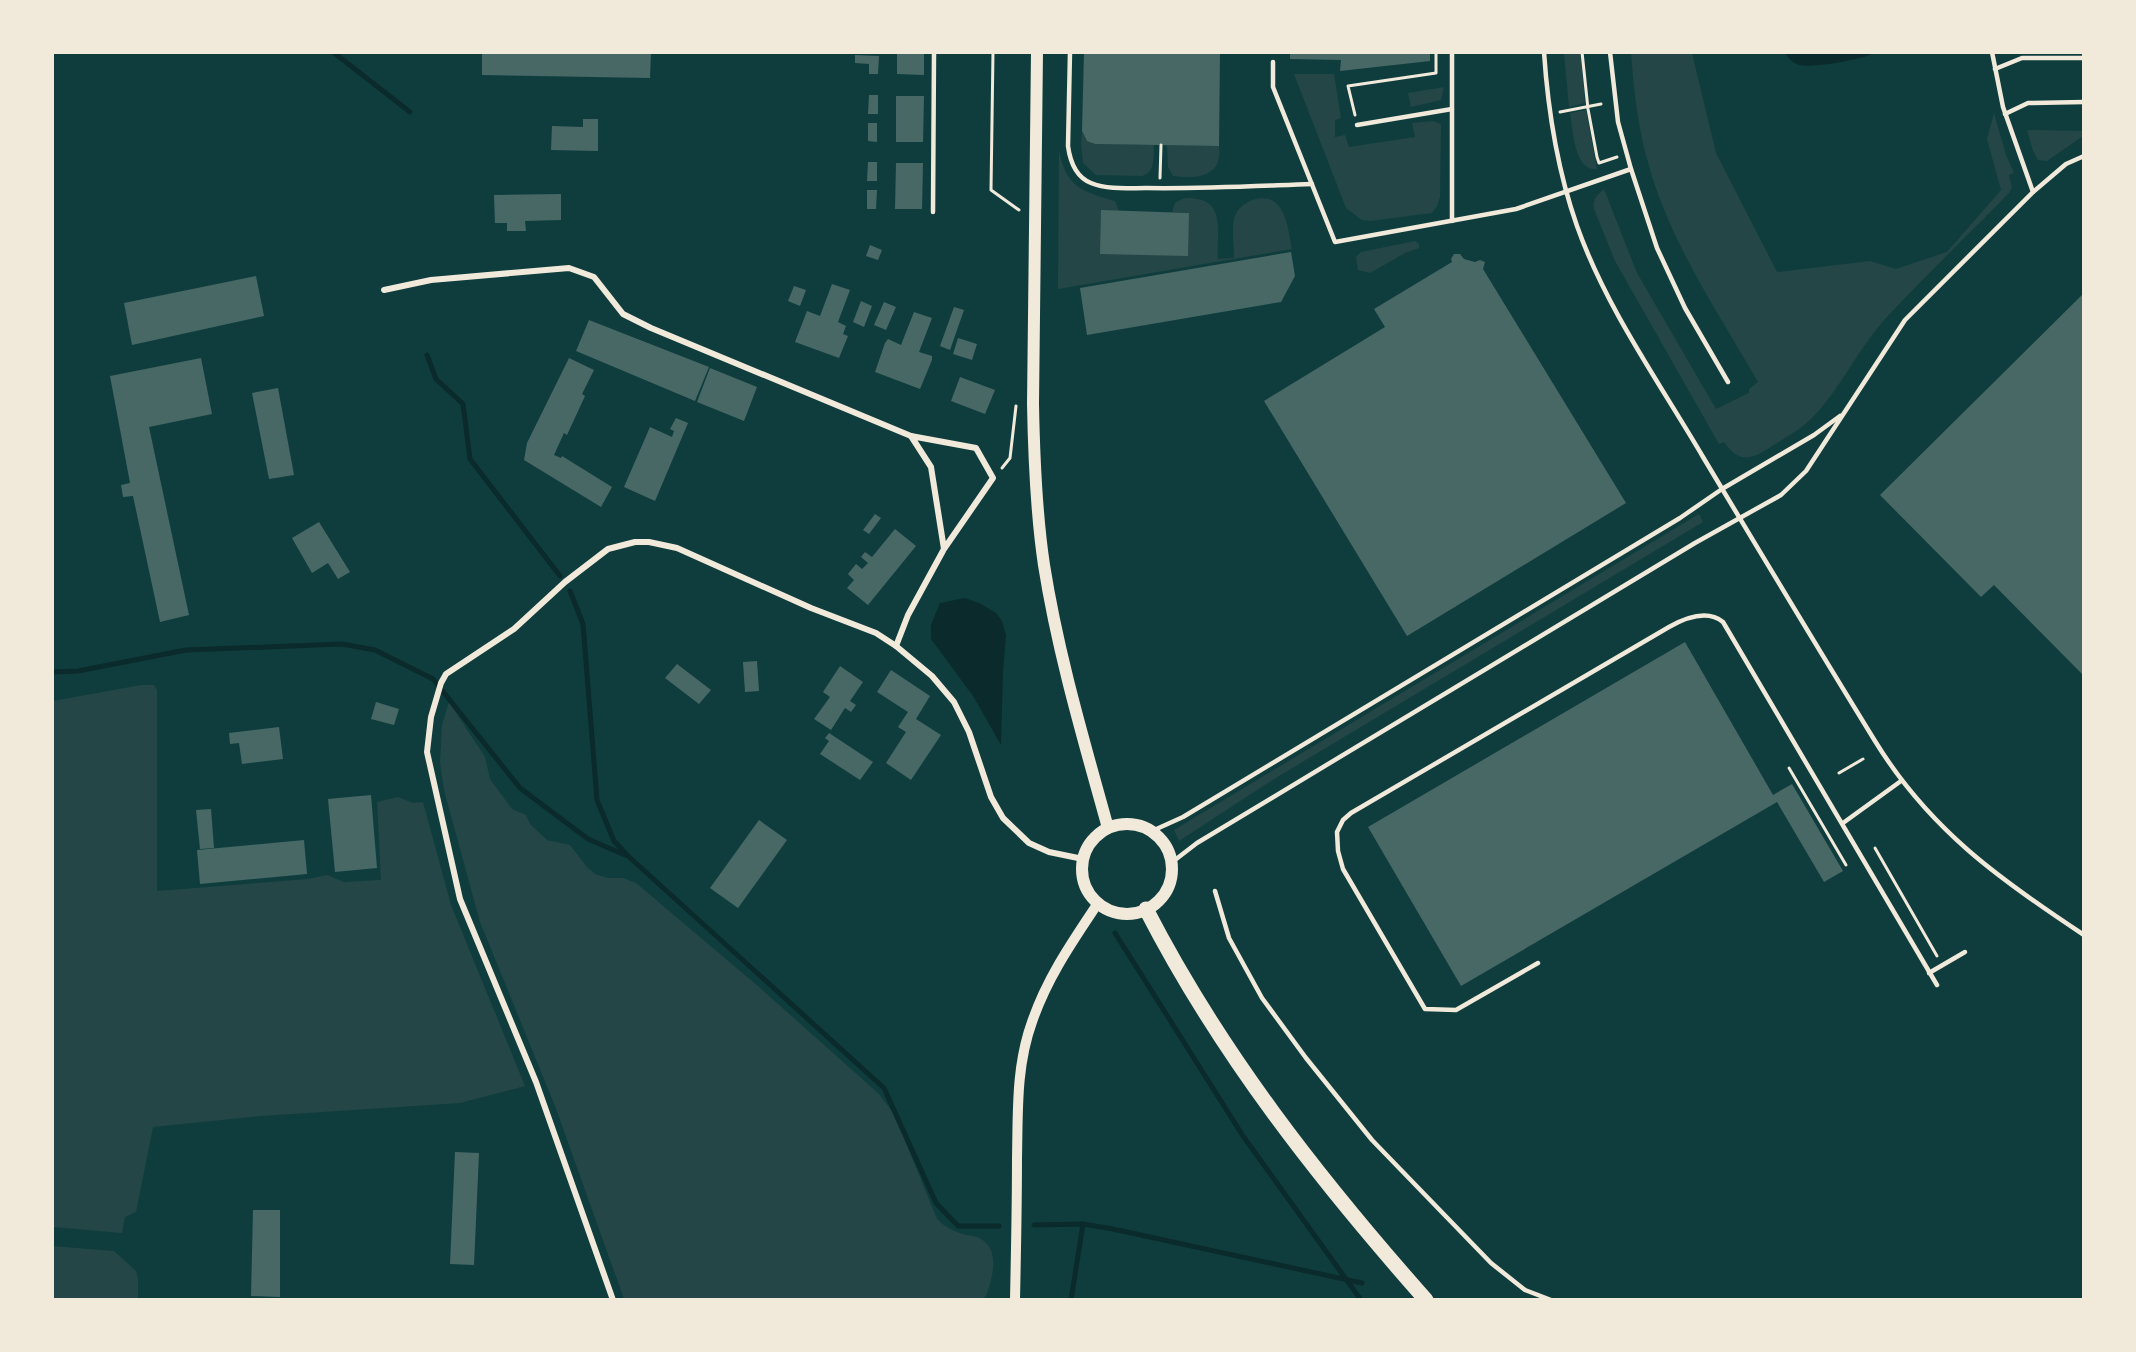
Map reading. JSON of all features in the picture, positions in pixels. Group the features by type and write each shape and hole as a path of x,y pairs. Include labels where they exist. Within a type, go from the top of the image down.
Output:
{"highway":[{"path":"1146,909 1174,963 1225,1046 1275,1117 1359,1223 1426,1299"}],"main road":[{"path":"1037,52 1033,405 1038,510 1044,564 1054,620 1108,828"},
{"path":"1130,824 1152,831 1168,851 1172,863 1171,877 1166,891 1157,902 1134,913 1109,910 1098,903 1090,894 1085,883 1083,859 1088,846 1096,836 1108,828 1130,824"}],"street":[{"path":"384,290 431,280 569,268 594,277 623,314 651,328 911,436 976,448 993,478 944,549 908,615 896,646"},
{"path":"911,436 931,467 944,549"},
{"path":"613,1299 536,1082 460,899 428,752 431,717 446,674 514,629 608,549 649,542 677,548 811,608 876,633 896,646 932,676 954,702 969,732 992,797 1003,818 1029,843 1049,852 1083,859"},
{"path":"1015,1299 1018,1092 1024,1050 1042,995 1072,941 1098,903"}],"lane":[{"path":"933,212 934,52"},
{"path":"1070,52 1068,146 1070,160 1081,176 1091,183 1110,188 1159,189 1312,184"},
{"path":"1452,52 1452,220"},
{"path":"1544,52 1549,114 1566,191 1581,236 1611,301 1863,722 1901,781 1923,808 1961,845 2023,894 2084,935"},
{"path":"1610,52 1618,122 1657,248 1685,308 1728,382"},
{"path":"1992,52 2006,114 2032,192"},
{"path":"1995,69 2022,58 2084,58"},
{"path":"1273,62 1273,87 1335,242 1516,209 1631,169"},
{"path":"2006,114 2028,103 2084,102"},
{"path":"1357,125 1452,109"},
{"path":"1172,863 1197,843 1781,495 1806,471 1905,320 2032,192 2066,164 2084,156"},
{"path":"1152,831 1183,817 1680,518 1722,489 1814,435 1844,413"},
{"path":"1538,963 1456,1010 1425,1009 1343,869 1336,841 1339,826 1351,813 1677,622 1712,616 1723,622 1937,985"},
{"path":"1843,823 1901,781"},
{"path":"1215,891 1229,938 1262,998 1306,1058 1372,1140 1491,1263 1525,1290 1551,1299"},
{"path":"1929,973 1965,952"}],"path":[{"path":"993,52 991,190 1018,208 1018,220"},
{"path":"1357,125 1348,86 1436,74 1436,52"},
{"path":"1582,52 1587,106 1599,163 1627,154"},
{"path":"1549,114 1601,104"},
{"path":"1159,189 1161,145"},
{"path":"993,478 1010,458 1016,418 1016,395"},
{"path":"1839,773 1863,759"},
{"path":"1789,768 1846,865"},
{"path":"1875,848 1938,958"}],"shaded area":[{"path":"1564,53 1581,53 1585,103 1569,107"},
{"path":"1631,53 1692,53 1716,153 1777,272 1870,261 1896,269 1947,252 2001,190 1987,139 1994,113 2006,155 2014,173 2009,175 2012,187 2009,193 1887,317 1811,419 1793,433 1753,456 1741,457 1724,442 1719,444 1615,261 1594,209 1596,198 1604,189 1637,273 1716,409 1749,393 1749,389 1758,382 1697,277 1658,195 1639,124"},
{"path":"1785,53 1874,53 1848,61 1806,66 1795,63"},
{"path":"1294,74 1334,74 1341,118 1335,120 1335,137 1345,135 1349,147 1415,137 1412,123 1433,121 1441,124 1440,197 1432,213 1370,221 1362,220 1346,208"},
{"path":"1444,87 1441,100 1411,107 1408,93"},
{"path":"1586,110 1597,169 1589,168 1584,164 1579,157 1574,139 1570,113"},
{"path":"2027,130 2083,131 2083,136 2047,161 2038,160"},
{"path":"1082,131 1086,140 1095,144 1154,145 1152,168 1142,176 1096,175 1083,163"},
{"path":"1167,145 1219,146 1217,164 1213,170 1199,176 1173,176 1168,167"},
{"path":"1059,150 1066,172 1077,186 1115,201 1119,211 1187,256 1189,213 1172,212 1175,203 1188,198 1206,202 1216,214 1218,259 1234,258 1233,226 1238,211 1249,201 1263,198 1272,200 1283,213 1292,249 1058,289"},
{"path":"1415,241 1419,244 1419,248 1405,253 1370,273 1358,270 1356,257 1361,252"},
{"path":"1699,514 1703,522 1274,779 1179,841 1174,830"},
{"path":"965,598 996,613 1002,621 1006,635 1001,745 973,696 931,639 931,625 940,603"},
{"path":"141,685 154,685 157,690 157,891 308,879 327,875 344,882 381,880 377,802 398,797 413,803 423,802 451,905 525,1086 460,1103 261,1116 153,1127 136,1212 125,1217 122,1233 53,1227 53,701"},
{"path":"449,702 485,757 490,779 512,809 526,815 530,824 547,840 570,845 595,874 608,878 623,878 636,883 759,987 879,1094 894,1114 937,1219 954,1231 979,1238 987,1244 991,1251 993,1266 986,1296 980,1300 624,1299 555,1106 480,922 444,790 440,763 442,725"},
{"path":"52,1246 114,1251 136,1271 138,1299 53,1299"}],"building":[{"path":"482,52 651,52 650,78 482,75"},
{"path":"897,52 924,52 924,75 897,74"},
{"path":"1084,52 1220,52 1219,146 1095,144 1087,141 1082,131"},
{"path":"1290,52 1430,52 1430,61 1340,71 1341,60 1290,59"},
{"path":"855,55 879,56 878,74 869,74 869,64 855,63"},
{"path":"869,95 878,95 878,114 868,114"},
{"path":"896,96 924,96 923,142 896,142"},
{"path":"583,119 598,119 598,151 551,150 552,126 583,127"},
{"path":"868,123 877,123 877,142 868,141"},
{"path":"868,162 877,162 877,181 867,181"},
{"path":"896,163 923,163 922,209 895,209"},
{"path":"867,190 877,190 876,209 867,209"},
{"path":"561,194 561,220 525,221 526,231 507,231 507,223 495,223 494,195"},
{"path":"1101,210 1189,213 1188,256 1100,254"},
{"path":"870,245 882,250 878,260 866,256"},
{"path":"1291,252 1295,276 1281,302 1087,335 1080,288"},
{"path":"1454,254 1460,254 1464,259 1475,262 1480,260 1485,262 1483,269 1626,503 1407,636 1264,401 1385,327 1374,309 1452,262"},
{"path":"256,276 264,316 132,345 124,303"},
{"path":"832,284 850,290 838,322 846,326 843,334 848,336 839,358 795,342 807,311 820,316"},
{"path":"794,286 806,290 800,306 788,301"},
{"path":"2084,293 2084,676 1994,585 1981,597 1880,495"},
{"path":"861,301 872,306 864,327 853,322"},
{"path":"884,302 896,307 886,330 874,325"},
{"path":"954,307 964,310 950,350 940,346"},
{"path":"914,312 932,318 919,352 932,356 920,389 875,372 885,343 888,339 901,345"},
{"path":"589,320 709,367 695,401 576,351"},
{"path":"958,338 977,344 972,360 953,354"},
{"path":"201,358 212,414 149,427 189,615 160,622 133,496 123,497 121,485 130,483 110,376"},
{"path":"569,358 594,370 582,394 585,396 567,435 564,433 554,455 561,458 562,456 612,487 601,507 524,460 527,443"},
{"path":"710,368 757,387 744,421 697,402"},
{"path":"960,377 995,390 985,414 951,401"},
{"path":"278,388 294,475 269,479 252,393"},
{"path":"676,418 688,423 655,501 624,487 650,427 672,437 674,431 670,429"},
{"path":"875,514 881,518 869,534 863,530"},
{"path":"319,522 350,572 338,579 328,563 312,573 292,538"},
{"path":"895,529 916,546 868,605 847,588 854,580 848,574 856,564 862,569 868,563 861,557 865,552 872,557"},
{"path":"1685,642 1773,795 1792,784 1843,871 1824,882 1777,802 1461,986 1368,827"},
{"path":"757,661 759,691 745,692 743,662"},
{"path":"677,664 711,690 699,704 665,678"},
{"path":"840,666 863,682 850,701 856,705 851,712 845,708 831,730 814,719 830,697 823,692"},
{"path":"891,670 930,696 916,719 941,735 911,780 886,763 906,732 898,727 908,712 877,692"},
{"path":"376,702 399,709 394,725 371,719"},
{"path":"279,727 283,759 242,764 239,743 230,744 229,733"},
{"path":"829,733 873,762 860,780 820,754 829,741 825,738"},
{"path":"371,795 377,868 335,872 328,799"},
{"path":"211,809 214,848 200,849 196,810"},
{"path":"759,820 787,840 738,908 710,888"},
{"path":"304,840 307,874 200,884 197,850"},
{"path":"455,1152 479,1153 474,1265 450,1264"},
{"path":"253,1210 280,1210 280,1297 251,1296"}],"waterway":[{"path":"333,52 410,112"},
{"path":"427,355 436,379 463,404 470,459 560,576"},
{"path":"570,591 583,624 597,800 614,841 884,1088 936,1203 958,1226 999,1226"},
{"path":"52,672 78,671 186,650 342,644 375,650 433,679 520,788 588,839 625,855"},
{"path":"1115,933 1243,1136 1361,1300"},
{"path":"1034,1225 1083,1224 1113,1229 1362,1283"},
{"path":"1071,1300 1083,1224"}]}
